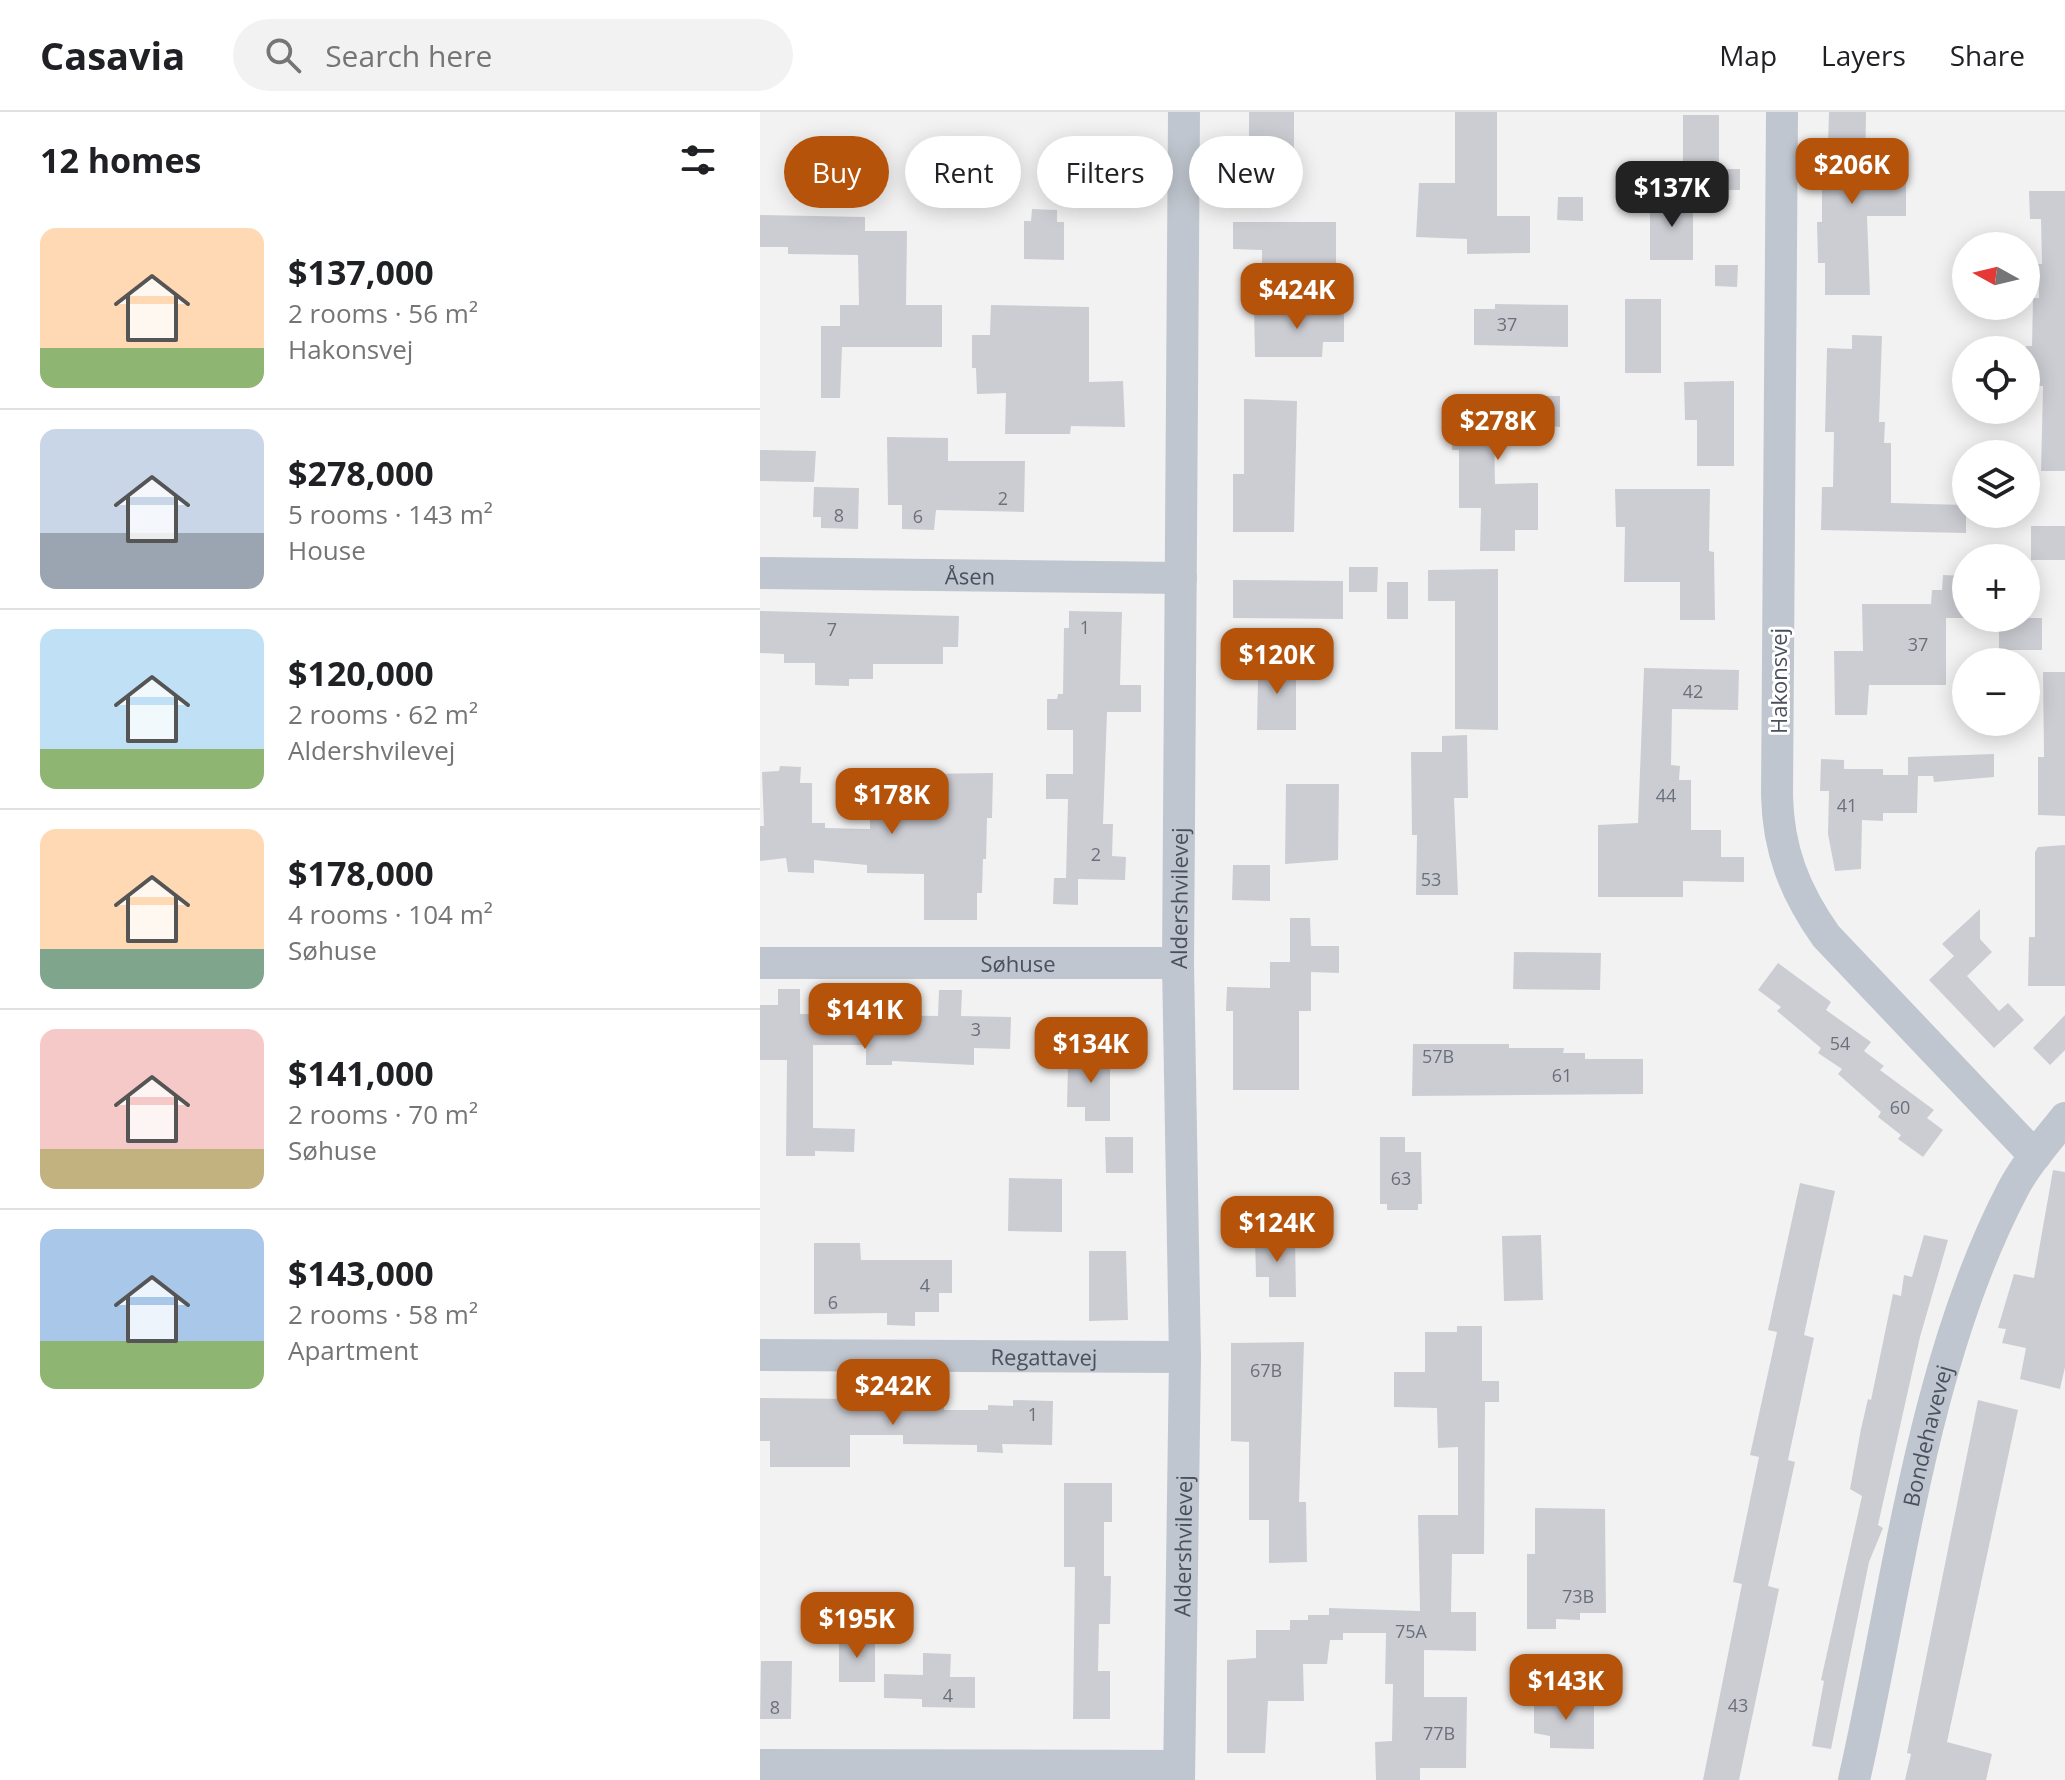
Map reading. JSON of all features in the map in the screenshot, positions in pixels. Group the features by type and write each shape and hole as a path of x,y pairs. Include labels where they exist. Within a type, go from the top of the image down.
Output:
{"street":[{"name":"Aldershvilevej","path":"1179,1773 1185,1357 1178,963 1184,112"},
{"name":"Hakonsvej","path":"1782,112 1777,795 1784,856 1800,898 1826,936 2035,1156"},
{"name":"Åsen","path":"760,573 1181,578"},
{"name":"Søhuse","path":"760,963 1178,963"},
{"name":"Bondehavevej","path":"1854,1780 1947,1350 1974,1270 2013,1188 2065,1118"},
{"name":"Regattavej","path":"760,1355 1185,1357"},
{"path":"760,1765 1179,1773"}],"building":[{"path":"1249,112 1294,112 1294,136 1249,136"},
{"path":"1455,112 1497,112 1497,216 1530,216 1530,253 1467,254 1467,239 1416,237 1419,183 1455,183"},
{"path":"1829,112 1866,112 1865,177 1906,177 1906,216 1867,216 1870,295 1825,295 1825,263 1818,263 1817,222 1822,222 1822,177 1827,177"},
{"path":"1683,115 1719,115 1719,169 1740,169 1740,190 1673,190 1673,169 1683,169"},
{"path":"2029,191 2065,191 2065,471 2041,471 2043,386 2040,386 2040,336 2032,336 2033,320 2040,320 2041,219 2030,219"},
{"path":"1669,195 1693,195 1693,260 1650,260 1650,204 1669,204"},
{"path":"1558,197 1583,197 1583,221 1557,220"},
{"path":"1032,209 1057,210 1057,222 1064,222 1064,260 1024,259 1024,221 1031,221"},
{"path":"760,215 865,217 865,231 907,231 906,305 942,305 942,347 842,347 840,398 821,398 821,326 840,326 840,305 859,305 858,255 788,254 788,247 760,247"},
{"path":"1233,222 1336,222 1336,264 1262,264 1262,250 1233,249"},
{"path":"1715,265 1738,265 1737,287 1715,286"},
{"path":"1625,299 1661,299 1661,373 1625,373"},
{"path":"1495,304 1568,305 1568,347 1474,345 1474,309 1495,309"},
{"path":"991,305 1089,307 1089,382 1123,381 1125,427 1071,426 1070,434 1005,434 1006,393 977,394 976,368 972,368 972,335 990,335"},
{"path":"1254,307 1344,307 1344,342 1323,342 1322,357 1255,357"},
{"path":"1852,335 1882,336 1879,422 1885,422 1884,443 1891,443 1891,503 1952,505 1952,528 1966,528 1966,533 1821,530 1822,487 1833,487 1834,432 1825,432 1827,348 1852,349"},
{"path":"1734,381 1734,466 1697,466 1697,420 1685,420 1684,382"},
{"path":"1452,396 1560,396 1560,427 1549,426 1549,432 1494,432 1495,484 1538,483 1538,530 1515,530 1515,551 1480,551 1481,508 1459,508 1459,450 1452,450"},
{"path":"1244,399 1297,401 1294,532 1233,532 1233,474 1244,474"},
{"path":"887,437 948,438 948,461 1025,461 1024,512 936,510 934,530 902,529 902,505 888,505"},
{"path":"760,450 816,451 814,482 760,481"},
{"path":"814,487 859,488 858,529 821,528 821,517 813,517"},
{"path":"1615,489 1710,489 1709,551 1714,552 1715,620 1680,620 1680,582 1624,582 1625,527 1616,527"},
{"path":"2065,526 2065,560 2040,560 2040,544 2031,544 2031,528"},
{"path":"1349,567 1378,567 1377,592 1349,592"},
{"path":"1498,569 1498,730 1455,729 1455,601 1428,601 1428,570"},
{"path":"1943,575 1952,575 1952,618 1946,618 1946,685 1869,685 1867,715 1835,715 1834,651 1863,651 1862,604 1931,604 1932,590 1942,590"},
{"path":"1233,580 1343,581 1343,619 1233,618"},
{"path":"1387,582 1408,582 1408,619 1387,619"},
{"path":"760,611 959,616 958,647 943,647 943,664 873,664 873,679 849,679 849,686 815,685 815,663 784,663 784,654 760,653"},
{"path":"1069,611 1122,612 1120,685 1141,685 1141,712 1107,712 1103,824 1113,824 1112,856 1126,857 1125,880 1078,879 1078,905 1053,904 1054,878 1066,878 1068,799 1046,799 1046,774 1073,774 1073,730 1047,730 1047,699 1057,699 1058,694 1063,694 1064,628 1069,628"},
{"path":"2042,618 2042,650 1999,648 1999,632 2040,632"},
{"path":"1296,660 1296,730 1257,730 1258,678 1263,678 1264,661"},
{"path":"1644,668 1739,670 1738,710 1672,709 1671,765 1680,766 1679,780 1691,780 1691,830 1721,830 1721,857 1744,857 1744,882 1683,881 1683,897 1598,897 1598,825 1638,823"},
{"path":"2043,672 2065,672 2065,816 2038,815 2038,757 2044,757"},
{"path":"1467,735 1468,798 1454,798 1458,895 1416,895 1417,835 1412,835 1411,752 1442,752 1442,736"},
{"path":"1994,754 1994,777 1934,782 1933,776 1918,776 1917,813 1883,813 1883,821 1862,820 1861,869 1835,871 1828,834 1829,791 1820,791 1821,759 1844,760 1844,769 1883,769 1883,775 1908,775 1908,757"},
{"path":"780,766 801,767 800,783 812,783 812,823 825,823 825,828 870,829 870,794 924,795 924,774 993,773 992,818 987,818 986,859 983,859 982,893 977,893 977,920 924,920 924,874 867,873 867,865 814,860 814,873 788,872 786,858 760,861 760,826 764,826 762,772 779,771"},
{"path":"1286,784 1339,784 1338,860 1285,864"},
{"path":"2065,845 2065,986 2028,986 2029,937 2035,937 2035,852 2038,847"},
{"path":"1233,865 1270,865 1270,901 1232,900"},
{"path":"1980,909 1980,939 1992,952 1967,976 1999,1011 2008,1003 2024,1020 1994,1048 1929,980 1954,956 1942,944"},
{"path":"1290,918 1310,918 1311,946 1339,946 1339,973 1311,972 1311,1011 1299,1011 1299,1090 1233,1090 1233,1011 1226,1011 1227,987 1270,988 1270,962 1290,962"},
{"path":"1514,952 1601,953 1600,990 1513,989"},
{"path":"1778,963 1831,1002 1826,1010 1871,1042 1864,1051 1884,1066 1880,1070 1934,1110 1927,1118 1943,1130 1923,1157 1898,1139 1901,1135 1878,1117 1881,1112 1838,1074 1842,1069 1818,1053 1821,1048 1777,1011 1781,1007 1758,990"},
{"path":"778,989 800,989 800,1014 858,1015 858,990 880,990 880,1015 938,1016 939,990 962,990 961,1016 1011,1017 1010,1049 974,1048 974,1065 892,1061 892,1065 866,1065 866,1045 813,1045 813,1128 855,1129 854,1152 815,1151 815,1156 786,1156 787,1060 760,1060 760,1005 778,1005"},
{"path":"2065,1015 2065,1050 2050,1065 2033,1048"},
{"path":"1413,1044 1509,1044 1509,1048 1564,1048 1563,1053 1585,1053 1585,1059 1643,1059 1643,1094 1412,1096"},
{"path":"1087,1047 1110,1048 1110,1121 1085,1121 1085,1107 1067,1107 1068,1063 1087,1063"},
{"path":"1105,1137 1133,1137 1133,1173 1106,1173"},
{"path":"1380,1137 1405,1137 1405,1152 1421,1152 1422,1204 1418,1204 1418,1210 1387,1210 1387,1204 1380,1204"},
{"path":"2053,1170 2065,1172 2065,1367 2060,1389 2020,1379 2026,1348 2002,1343 2006,1329 1998,1328 2014,1274 2034,1278"},
{"path":"1009,1178 1062,1179 1062,1232 1008,1231"},
{"path":"1800,1183 1835,1191 1804,1335 1814,1338 1788,1460 1795,1462 1768,1586 1779,1589 1739,1780 1703,1780 1742,1584 1733,1582 1759,1457 1750,1455 1777,1332 1768,1330"},
{"path":"1541,1235 1543,1300 1504,1301 1502,1236"},
{"path":"1924,1235 1948,1240 1920,1337 1878,1525 1883,1528 1869,1562 1831,1749 1812,1746 1824,1681 1821,1680 1862,1496 1850,1489 1861,1429 1868,1399 1871,1400 1893,1294 1901,1296 1904,1275 1912,1277"},
{"path":"1295,1236 1296,1297 1269,1297 1269,1277 1256,1277 1255,1237"},
{"path":"814,1243 860,1243 861,1260 952,1260 952,1293 939,1293 939,1312 915,1312 915,1326 887,1325 887,1313 814,1314"},
{"path":"1089,1251 1126,1251 1128,1320 1089,1321"},
{"path":"1457,1326 1482,1326 1482,1381 1499,1381 1499,1402 1485,1402 1484,1554 1452,1554 1451,1612 1476,1612 1476,1651 1424,1650 1424,1697 1467,1697 1466,1768 1420,1768 1420,1780 1376,1780 1375,1742 1392,1741 1393,1684 1385,1684 1386,1633 1343,1633 1343,1640 1330,1640 1327,1664 1303,1664 1304,1701 1268,1701 1265,1753 1227,1753 1227,1660 1256,1658 1256,1630 1290,1630 1290,1620 1308,1620 1308,1615 1329,1615 1329,1608 1420,1611 1418,1515 1458,1515 1458,1447 1438,1448 1437,1408 1394,1407 1394,1372 1425,1372 1425,1332 1457,1332"},
{"path":"1304,1342 1299,1502 1306,1502 1307,1562 1269,1563 1269,1520 1249,1520 1249,1442 1231,1441 1231,1343"},
{"path":"760,1398 944,1400 944,1410 988,1410 988,1405 1013,1406 1013,1400 1053,1401 1052,1445 1002,1444 1003,1453 977,1452 977,1445 903,1444 903,1435 850,1435 850,1467 770,1467 770,1441 760,1441"},
{"path":"1978,1400 2018,1410 1947,1742 1992,1754 1986,1780 1905,1780 1911,1754 1907,1753"},
{"path":"1064,1483 1112,1483 1112,1522 1104,1522 1104,1576 1111,1576 1110,1624 1099,1624 1098,1671 1110,1671 1110,1719 1073,1719 1075,1567 1064,1567"},
{"path":"1535,1508 1605,1509 1606,1613 1580,1613 1580,1620 1556,1619 1556,1629 1527,1629 1527,1554 1535,1554"},
{"path":"839,1638 875,1638 875,1682 839,1682"},
{"path":"923,1653 951,1654 950,1677 975,1677 975,1708 922,1707 922,1699 884,1698 884,1674 923,1675"},
{"path":"761,1661 792,1661 791,1719 760,1719"},
{"path":"1534,1698 1594,1699 1594,1749 1550,1748 1550,1736 1534,1733"}]}
